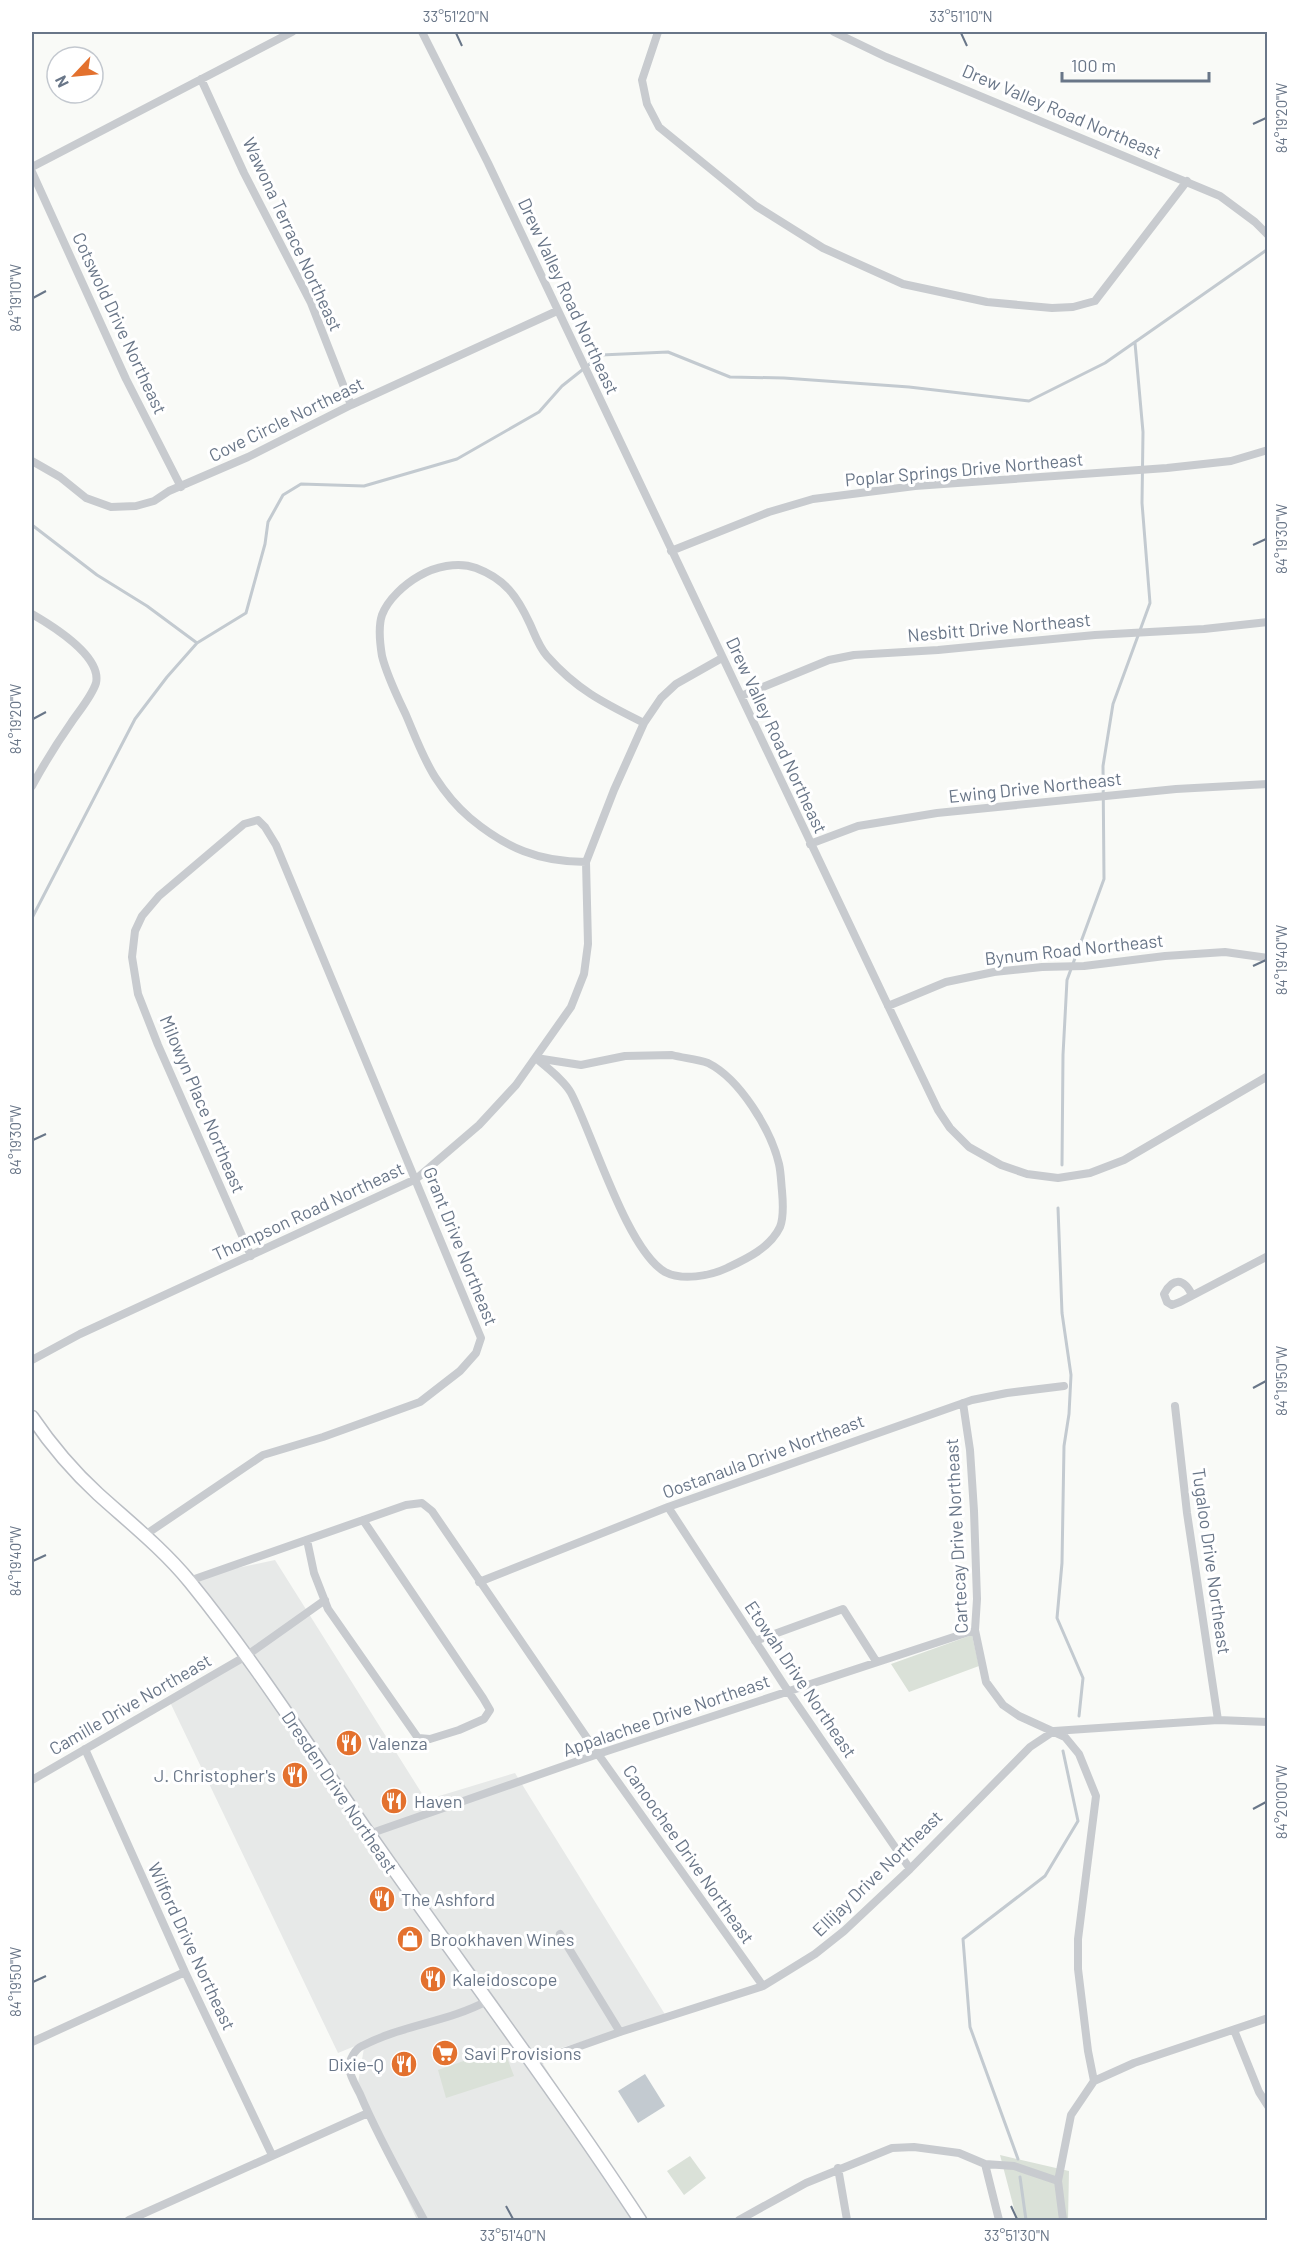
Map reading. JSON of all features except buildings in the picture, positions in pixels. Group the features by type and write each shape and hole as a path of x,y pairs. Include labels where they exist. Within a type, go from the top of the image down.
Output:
{"street":[{"path":"32,167 292,32"},
{"name":"Drew Valley Road Northeast","path":"422,32 435,54 938,1110 950,1128 969,1147 1001,1166 1027,1174 1058,1178 1090,1173 1124,1160 1268,1076"},
{"path":"658,32 642,80 647,104 659,127 756,206 823,248 903,284 987,302 1052,308 1073,307 1095,301 1187,181"},
{"name":"Drew Valley Road Northeast","path":"834,32 886,57 1221,196 1265,233"},
{"name":"Wawona Terrace Northeast","path":"201,79 244,173 311,303 351,405"},
{"name":"Cotswold Drive Northeast","path":"32,172 126,379 181,487"},
{"name":"Cove Circle Northeast","path":"32,460 60,477 86,498 111,507 136,506 154,501 169,491 248,457 351,405 557,312"},
{"name":"Poplar Springs Drive Northeast","path":"671,551 769,512 813,499 915,486 1167,468 1231,460 1268,450"},
{"path":"586,862 560,862 524,853 498,839 468,817 450,797 435,777 425,758 393,685 382,655 380,630 382,615 391,601 409,582 428,570 448,566 472,567 498,578 514,595 546,654 572,682 593,697 644,723"},
{"path":"32,614 50,624 80,648 94,669 96,682 46,759 32,786"},
{"name":"Nesbitt Drive Northeast","path":"741,696 829,660 854,655 1268,622"},
{"name":"Thompson Road Northeast","path":"32,1360 80,1334 416,1179 479,1125 516,1085 571,1007 584,974 588,944 586,862 614,790 644,723 661,698 676,684 722,658"},
{"name":"Ewing Drive Northeast","path":"810,844 858,826 937,813 1176,789 1268,784"},
{"name":"Grant Drive Northeast","path":"132,962 135,931 142,916 159,896 244,824 258,820 265,826 276,845 481,1338 476,1353 460,1371 420,1402 323,1437 263,1455 145,1535"},
{"name":"Bynum Road Northeast","path":"888,1006 946,982 994,972 1225,952 1268,958"},
{"name":"Milowyn Place Northeast","path":"132,962 138,994 158,1045 251,1256"},
{"path":"672,1055 707,1063 732,1080 748,1098 763,1124 779,1164 783,1203 780,1227 766,1244 749,1258 718,1272 683,1278 665,1272 649,1258 632,1232 570,1090 536,1058 581,1065 625,1056 672,1055"},
{"path":"1192,1295 1268,1256"},
{"name":"Oostanaula Drive Northeast","path":"479,1582 668,1507 963,1403 988,1395 1064,1386"},
{"name":"Cartecay Drive Northeast","path":"963,1403 970,1450 974,1511 975,1630 986,1682 1003,1705 1019,1716 1065,1737 1079,1754 1096,1796 1078,1939 1078,1969 1094,2081"},
{"name":"Tugaloo Drive Northeast","path":"1175,1406 1187,1513 1218,1720"},
{"name":"Dresden Drive Northeast","path":"32,1417 52,1447 95,1492 145,1535 189,1581 246,1656 640,2220"},
{"name":"Canoochee Drive Northeast","path":"363,1520 406,1505 422,1503 432,1511 598,1754 763,1986"},
{"name":"Etowah Drive Northeast","path":"668,1507 788,1691 910,1869"},
{"path":"189,1581 363,1520 483,1698 489,1710 484,1719 429,1739 418,1738 328,1609 314,1573 307,1540"},
{"name":"Camille Drive Northeast","path":"32,1780 246,1656 325,1600"},
{"path":"755,1641 843,1609 876,1661"},
{"name":"Appalachee Drive Northeast","path":"369,1834 598,1754 975,1630"},
{"path":"1054,1731 1218,1720 1268,1722"},
{"name":"Ellijay Drive Northeast","path":"532,2063 763,1986 815,1954 837,1937 910,1869 1030,1747 1054,1731"},
{"name":"Wilford Drive Northeast","path":"85,1749 185,1972 272,2155"},
{"path":"560,1934 620,2032"},
{"path":"32,2042 185,1972"},
{"path":"424,2220 368,2113 349,2070 351,2060 358,2049 397,2031 474,2008 487,2001"},
{"path":"1063,2220 1058,2181 1071,2115 1094,2081 1134,2063 1268,2018"},
{"path":"1234,2030 1259,2092 1268,2106"},
{"path":"129,2220 368,2113"},
{"path":"739,2220 806,2183 838,2168 892,2148 914,2147 959,2153 985,2164 1014,2166 1058,2181"},
{"path":"985,2164 999,2220"},
{"path":"838,2168 847,2220"}],"shaded area":[{"path":"275,1560 426,1800 515,1773 666,2016 538,2055 635,2220 417,2220 357,2089 365,2042 338,2053 168,1698 246,1656 191,1578"},
{"path":"972,1635 979,1666 909,1692 891,1664"},
{"path":"503,2047 514,2076 446,2098 438,2070"},
{"path":"645,2074 665,2106 638,2123 618,2091"},
{"path":"1000,2155 1069,2171 1068,2220 1017,2220"},
{"path":"690,2156 706,2178 684,2195 667,2171"}],"waterway":[{"path":"32,918 135,719 197,643 246,613 265,544 268,522 283,495 301,484 364,486 457,459 539,412 562,386 601,355 668,352 730,377 784,378 909,387 1029,401 1105,363 1268,249"},
{"path":"1062,1165 1063,1055 1067,980 1104,879 1103,766 1113,704 1150,603 1142,503 1143,432 1135,343"},
{"path":"32,525 97,575 147,606 197,643"},
{"path":"1058,1208 1062,1313 1071,1375 1069,1414 1064,1446 1062,1563 1057,1618 1083,1678 1079,1716"},
{"path":"1018,2159 970,2027 963,1939 1045,1876 1078,1821 1063,1751"},
{"path":"1020,2177 1026,2220"}],"place":[{"name":"Valenza","path":"349,1743"},
{"name":"J. Christopher's","path":"295,1775"},
{"name":"Haven","path":"394,1801"},
{"name":"The Ashford","path":"382,1899"},
{"name":"Brookhaven Wines","path":"410,1939"},
{"name":"Kaleidoscope","path":"433,1979"},
{"name":"Savi Provisions","path":"445,2053"},
{"name":"Dixie-Q","path":"404,2064"}]}
